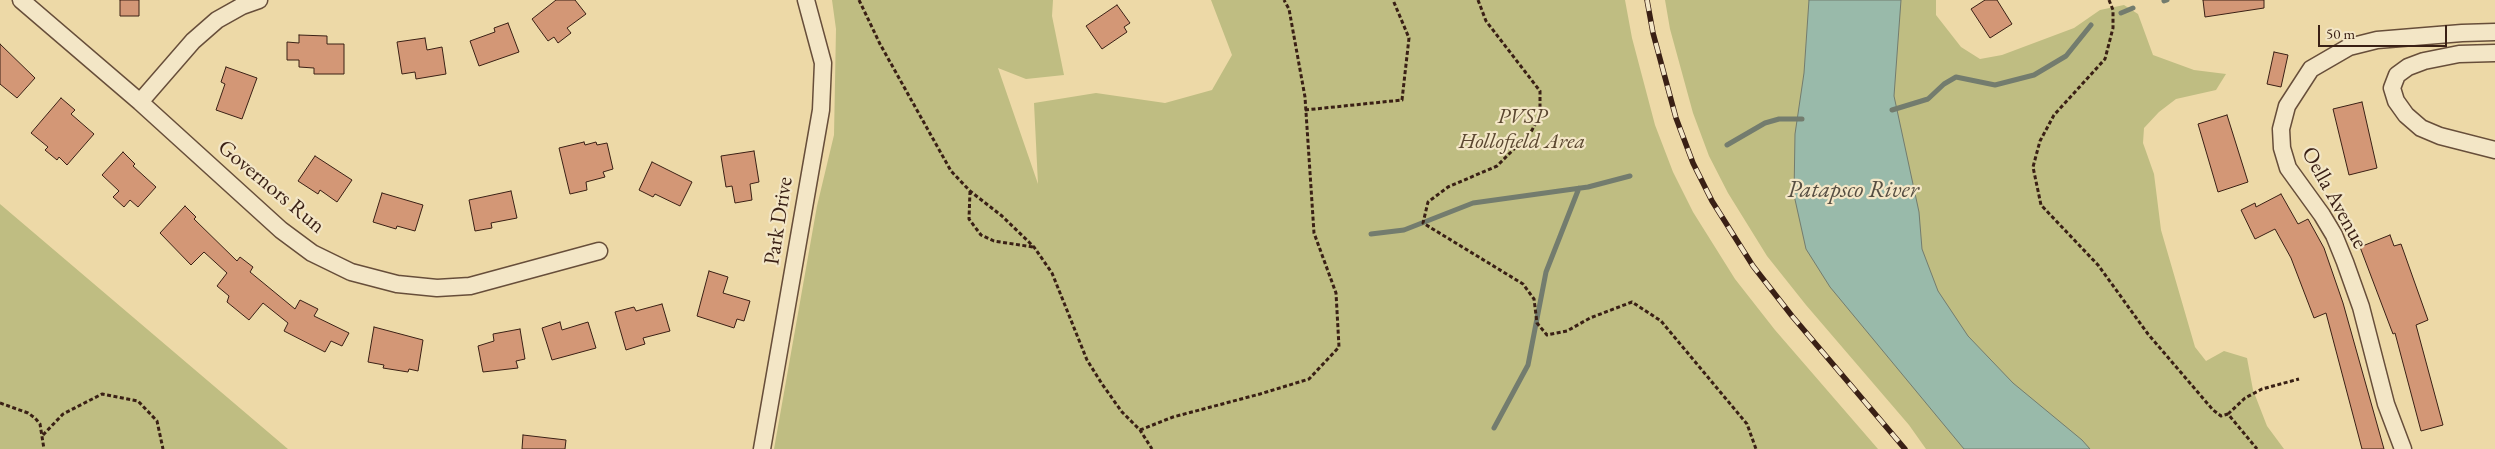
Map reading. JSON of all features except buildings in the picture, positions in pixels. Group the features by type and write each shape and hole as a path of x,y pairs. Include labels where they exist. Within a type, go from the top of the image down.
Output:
{"street":[{"name":"Governors Run","path":"21,0 140,102 282,230 312,253 351,272 397,284 437,288 470,286 599,251"},
{"path":"140,102 193,40 217,20 242,6 259,0"},
{"name":"Park Drive","path":"762,449 821,110 823,64 806,0"},
{"name":"Oella Avenue","path":"2403,449 2386,404 2362,307 2326,222 2288,168 2282,148 2281,129 2287,106 2311,69 2349,47 2377,40 2495,32"},
{"path":"2495,53 2459,54 2424,60 2408,67 2397,75 2392,88 2396,101 2421,128 2440,136 2495,150"}],"path":[{"path":"859,0 880,44 951,171 1034,247 1052,273 1087,360 1122,412 1140,430 1152,449"},
{"path":"1140,430 1181,414 1260,394 1309,379 1339,347 1336,293 1314,233 1305,110 1288,9 1284,0"},
{"path":"1305,110 1402,100 1409,38 1393,0"},
{"path":"1478,0 1486,20 1540,91 1540,115 1532,132 1497,166 1448,187 1428,202 1423,224 1523,284 1534,299 1537,323 1547,335 1567,331 1590,318 1632,302 1661,321 1747,424 1756,449"},
{"path":"2109,0 2113,10 2113,28 2105,59 2054,115 2040,141 2033,166 2041,205 2098,265 2148,334 2220,416 2228,414 2245,398 2262,389 2299,379"},
{"path":"970,190 970,219 981,235 994,241 1034,247"},
{"path":"43,435 63,414 102,394 138,400 157,421 163,449"},
{"path":"0,403 28,413 35,418 40,424 44,449"},
{"path":"2228,414 2257,449"}],"green space":[{"name":"PVSP Hollofield Area","path":"832,0 1053,0 1052,16 1064,75 1026,79 998,68 1038,184 1034,103 1096,93 1165,103 1212,90 1232,55 1211,0 1625,0 1632,38 1655,125 1673,172 1693,212 1735,279 1775,330 1878,449 774,449 817,206 834,135 836,29"},
{"path":"1665,0 1936,0 1936,15 1961,47 1980,59 2002,55 2074,28 2100,10 2124,5 2138,14 2153,55 2194,70 2226,74 2216,90 2176,99 2159,112 2144,128 2143,143 2154,174 2161,230 2195,347 2206,361 2224,351 2247,358 2253,390 2267,426 2284,449 1926,449 1909,425 1806,305 1767,256 1728,193 1709,156 1693,113 1670,29"},
{"path":"0,204 288,449 0,449"}],"water":[{"name":"Patapsco River","path":"1809,0 1901,0 1894,96 1919,212 1922,249 1938,291 1968,336 2013,383 2082,440 2090,449 1964,449 1830,287 1806,249 1794,195 1795,134 1804,73"}],"waterway":[{"path":"2121,13 2133,8"},
{"path":"1892,110 1928,99 1944,84 1956,77 1995,85 2034,75 2066,56 2091,25"},
{"path":"1727,145 1765,123 1779,119 1802,119"},
{"path":"1371,234 1404,230 1473,203 1588,187 1630,176"},
{"path":"1494,428 1528,365 1546,272 1579,188"}],"railway":[{"path":"1647,0 1653,33 1676,118 1693,163 1712,201 1753,266 1792,316 1905,449"}]}
